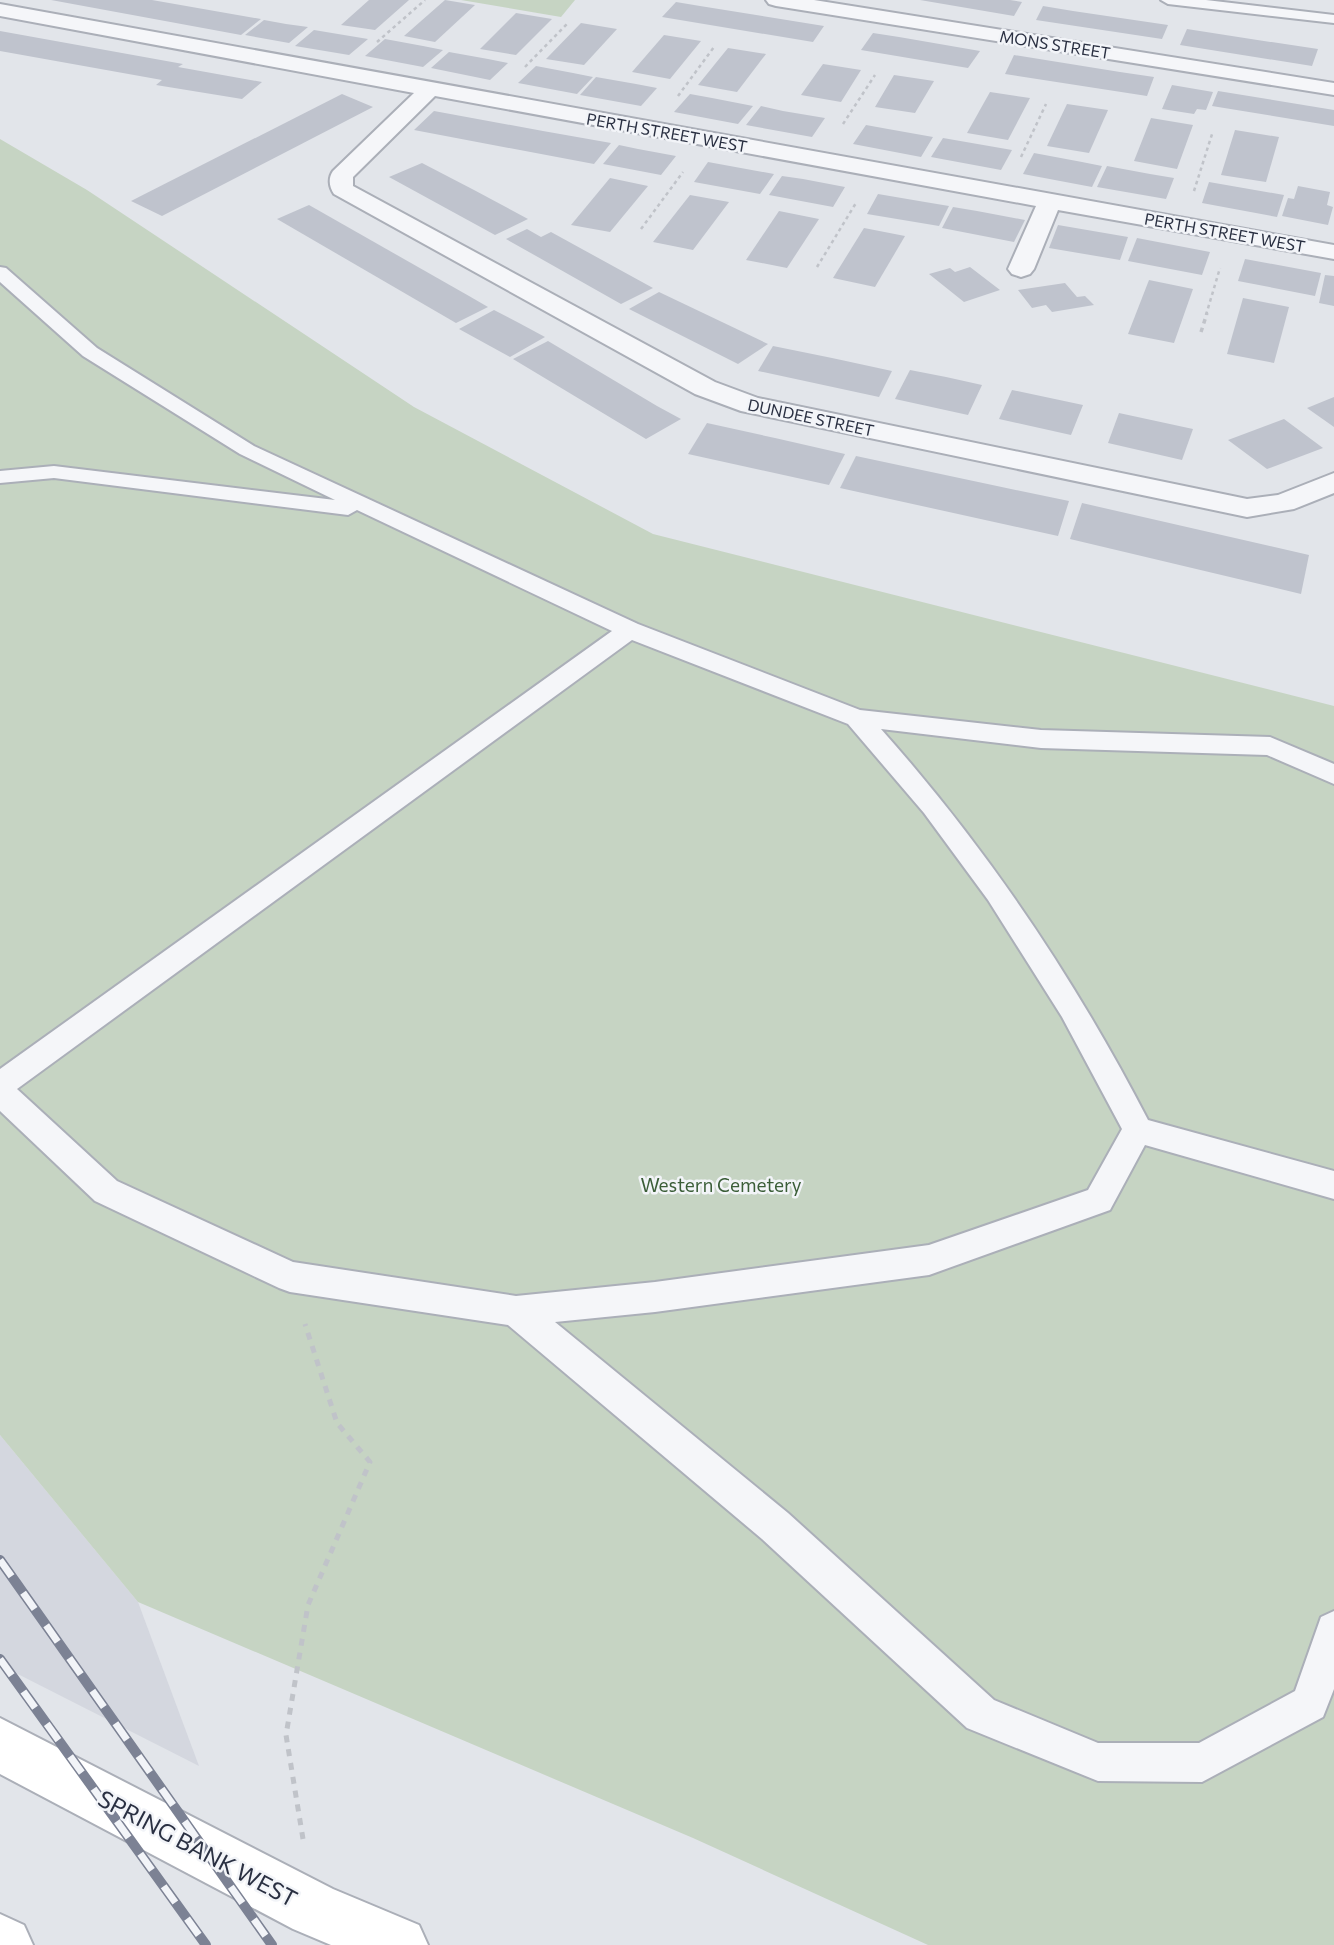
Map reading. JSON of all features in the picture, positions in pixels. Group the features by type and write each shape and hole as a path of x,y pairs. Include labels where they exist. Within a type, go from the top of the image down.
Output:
{"street":[{"name":"MONS STREET","path":"776,0 1334,89"},
{"name":"PERTH STREET WEST","path":"0,10 707,140 1334,251"},
{"name":"DUNDEE STREET","path":"431,89 341,176 342,189 705,388 751,405 1247,508 1284,503 1334,482"},
{"path":"1021,269 1050,200"},
{"name":"SPRING BANK WEST","path":"0,1745 313,1909 399,1945"}],"lane":[{"path":"1168,0 1334,19"},
{"path":"0,272 90,352 247,450 630,630 857,718 1041,739 1270,746 1334,775"},
{"path":"0,477 54,472 375,511"},
{"path":"0,1084 630,630"},
{"path":"857,718 944,820 1028,939 1111,1076 1138,1130 1334,1185"},
{"path":"0,1092 106,1191 290,1277 516,1311 655,1297 929,1260 1100,1200 1138,1130"},
{"path":"516,1311 775,1526 981,1714 1098,1762 1202,1763 1310,1704 1334,1630"}],"path":[{"path":"342,72 425,0"},
{"path":"493,100 567,24"},
{"path":"652,130 714,47"},
{"path":"819,160 875,75"},
{"path":"1004,192 1046,104"},
{"path":"1184,225 1213,131"},
{"path":"640,229 707,140"},
{"path":"817,267 877,170"},
{"path":"1201,332 1231,233"},
{"path":"290,1277 337,1423 370,1462 308,1605 286,1735 313,1909"}],"shaded area":[{"path":"0,1435 138,1602 199,1766 0,1665"}],"green space":[{"path":"461,0 575,0 561,17"},
{"name":"Western Cemetery","path":"0,139 87,190 414,407 653,534 1334,706 1334,1945 928,1945 693,1838 138,1602 0,1435"}],"building":[{"path":"51,0 152,0 261,19 241,35"},
{"path":"369,0 409,0 375,30 341,25"},
{"path":"445,0 475,5 435,42 404,36"},
{"path":"920,0 1010,0 1022,2 1014,16"},
{"path":"676,2 824,26 813,42 662,17"},
{"path":"1043,6 1168,25 1162,39 1036,20"},
{"path":"516,13 552,19 516,55 480,49"},
{"path":"264,20 308,27 289,43 245,35"},
{"path":"581,23 617,29 584,65 546,59"},
{"path":"1187,29 1318,49 1312,66 1180,45"},
{"path":"314,30 368,39 349,55 295,46"},
{"path":"0,31 183,64 178,67 262,82 242,99 156,85 162,80 0,51"},
{"path":"873,33 980,51 968,68 861,50"},
{"path":"664,35 701,41 670,79 632,72"},
{"path":"385,39 443,50 423,67 365,56"},
{"path":"728,48 766,54 737,92 698,85"},
{"path":"449,52 508,63 490,80 431,68"},
{"path":"1014,55 1154,77 1147,96 1005,74"},
{"path":"823,64 861,70 841,102 801,95"},
{"path":"536,66 593,77 577,94 518,83"},
{"path":"894,75 934,81 915,113 875,107"},
{"path":"596,77 657,88 641,106 580,95"},
{"path":"1172,85 1213,92 1206,110 1197,109 1194,114 1162,109"},
{"path":"1218,91 1334,110 1334,126 1212,106"},
{"path":"990,92 1030,98 1008,140 967,133"},
{"path":"342,94 373,107 162,216 131,201"},
{"path":"690,94 753,106 738,124 674,112"},
{"path":"1067,104 1108,110 1089,153 1047,146"},
{"path":"761,106 825,118 812,137 746,125"},
{"path":"434,111 611,143 594,164 414,130"},
{"path":"1151,118 1193,125 1177,169 1134,161"},
{"path":"866,125 933,137 921,157 853,144"},
{"path":"1235,130 1279,137 1266,182 1221,175"},
{"path":"943,138 1012,150 1001,170 931,157"},
{"path":"619,145 676,156 661,175 603,164"},
{"path":"1034,153 1102,166 1092,187 1023,174"},
{"path":"708,162 774,174 760,194 694,182"},
{"path":"422,163 528,219 495,235 389,177"},
{"path":"1107,166 1174,178 1166,199 1097,187"},
{"path":"782,176 845,187 833,207 769,195"},
{"path":"610,178 648,186 610,232 571,225"},
{"path":"1209,182 1284,195 1277,217 1202,203"},
{"path":"1298,186 1330,192 1327,205 1333,207 1328,225 1282,216 1288,198 1294,199"},
{"path":"878,194 949,206 939,226 867,214"},
{"path":"690,195 729,202 693,250 653,242"},
{"path":"309,205 488,307 456,323 277,219"},
{"path":"953,207 1025,220 1014,242 942,228"},
{"path":"779,211 819,219 787,268 746,260"},
{"path":"1058,225 1128,237 1120,260 1049,248"},
{"path":"864,228 905,236 875,287 833,278"},
{"path":"527,229 541,237 551,232 653,288 621,304 506,239"},
{"path":"1137,238 1210,252 1202,275 1128,261"},
{"path":"1245,259 1321,273 1315,296 1238,281"},
{"path":"970,267 1000,290 964,302 929,274 950,268 955,272"},
{"path":"1325,275 1334,276 1334,306 1319,303"},
{"path":"1149,280 1193,289 1174,343 1128,334"},
{"path":"1065,283 1077,297 1085,296 1094,305 1052,312 1046,305 1032,308 1018,290"},
{"path":"659,292 768,344 738,364 629,309"},
{"path":"1243,298 1289,307 1274,363 1227,354"},
{"path":"494,310 545,337 510,357 459,329"},
{"path":"548,341 681,419 646,439 513,359"},
{"path":"773,346 892,371 879,397 758,371"},
{"path":"910,370 982,385 968,415 895,399"},
{"path":"1012,390 1083,405 1071,435 999,419"},
{"path":"1334,397 1334,427 1307,408"},
{"path":"1119,413 1193,429 1182,460 1108,443"},
{"path":"1284,419 1323,448 1267,469 1228,440"},
{"path":"707,423 845,454 829,485 688,454"},
{"path":"856,456 1069,501 1058,536 840,488"},
{"path":"1082,503 1309,555 1301,594 1070,539"}],"railway":[{"path":"0,1560 272,1945"},
{"path":"0,1659 206,1945"}]}
